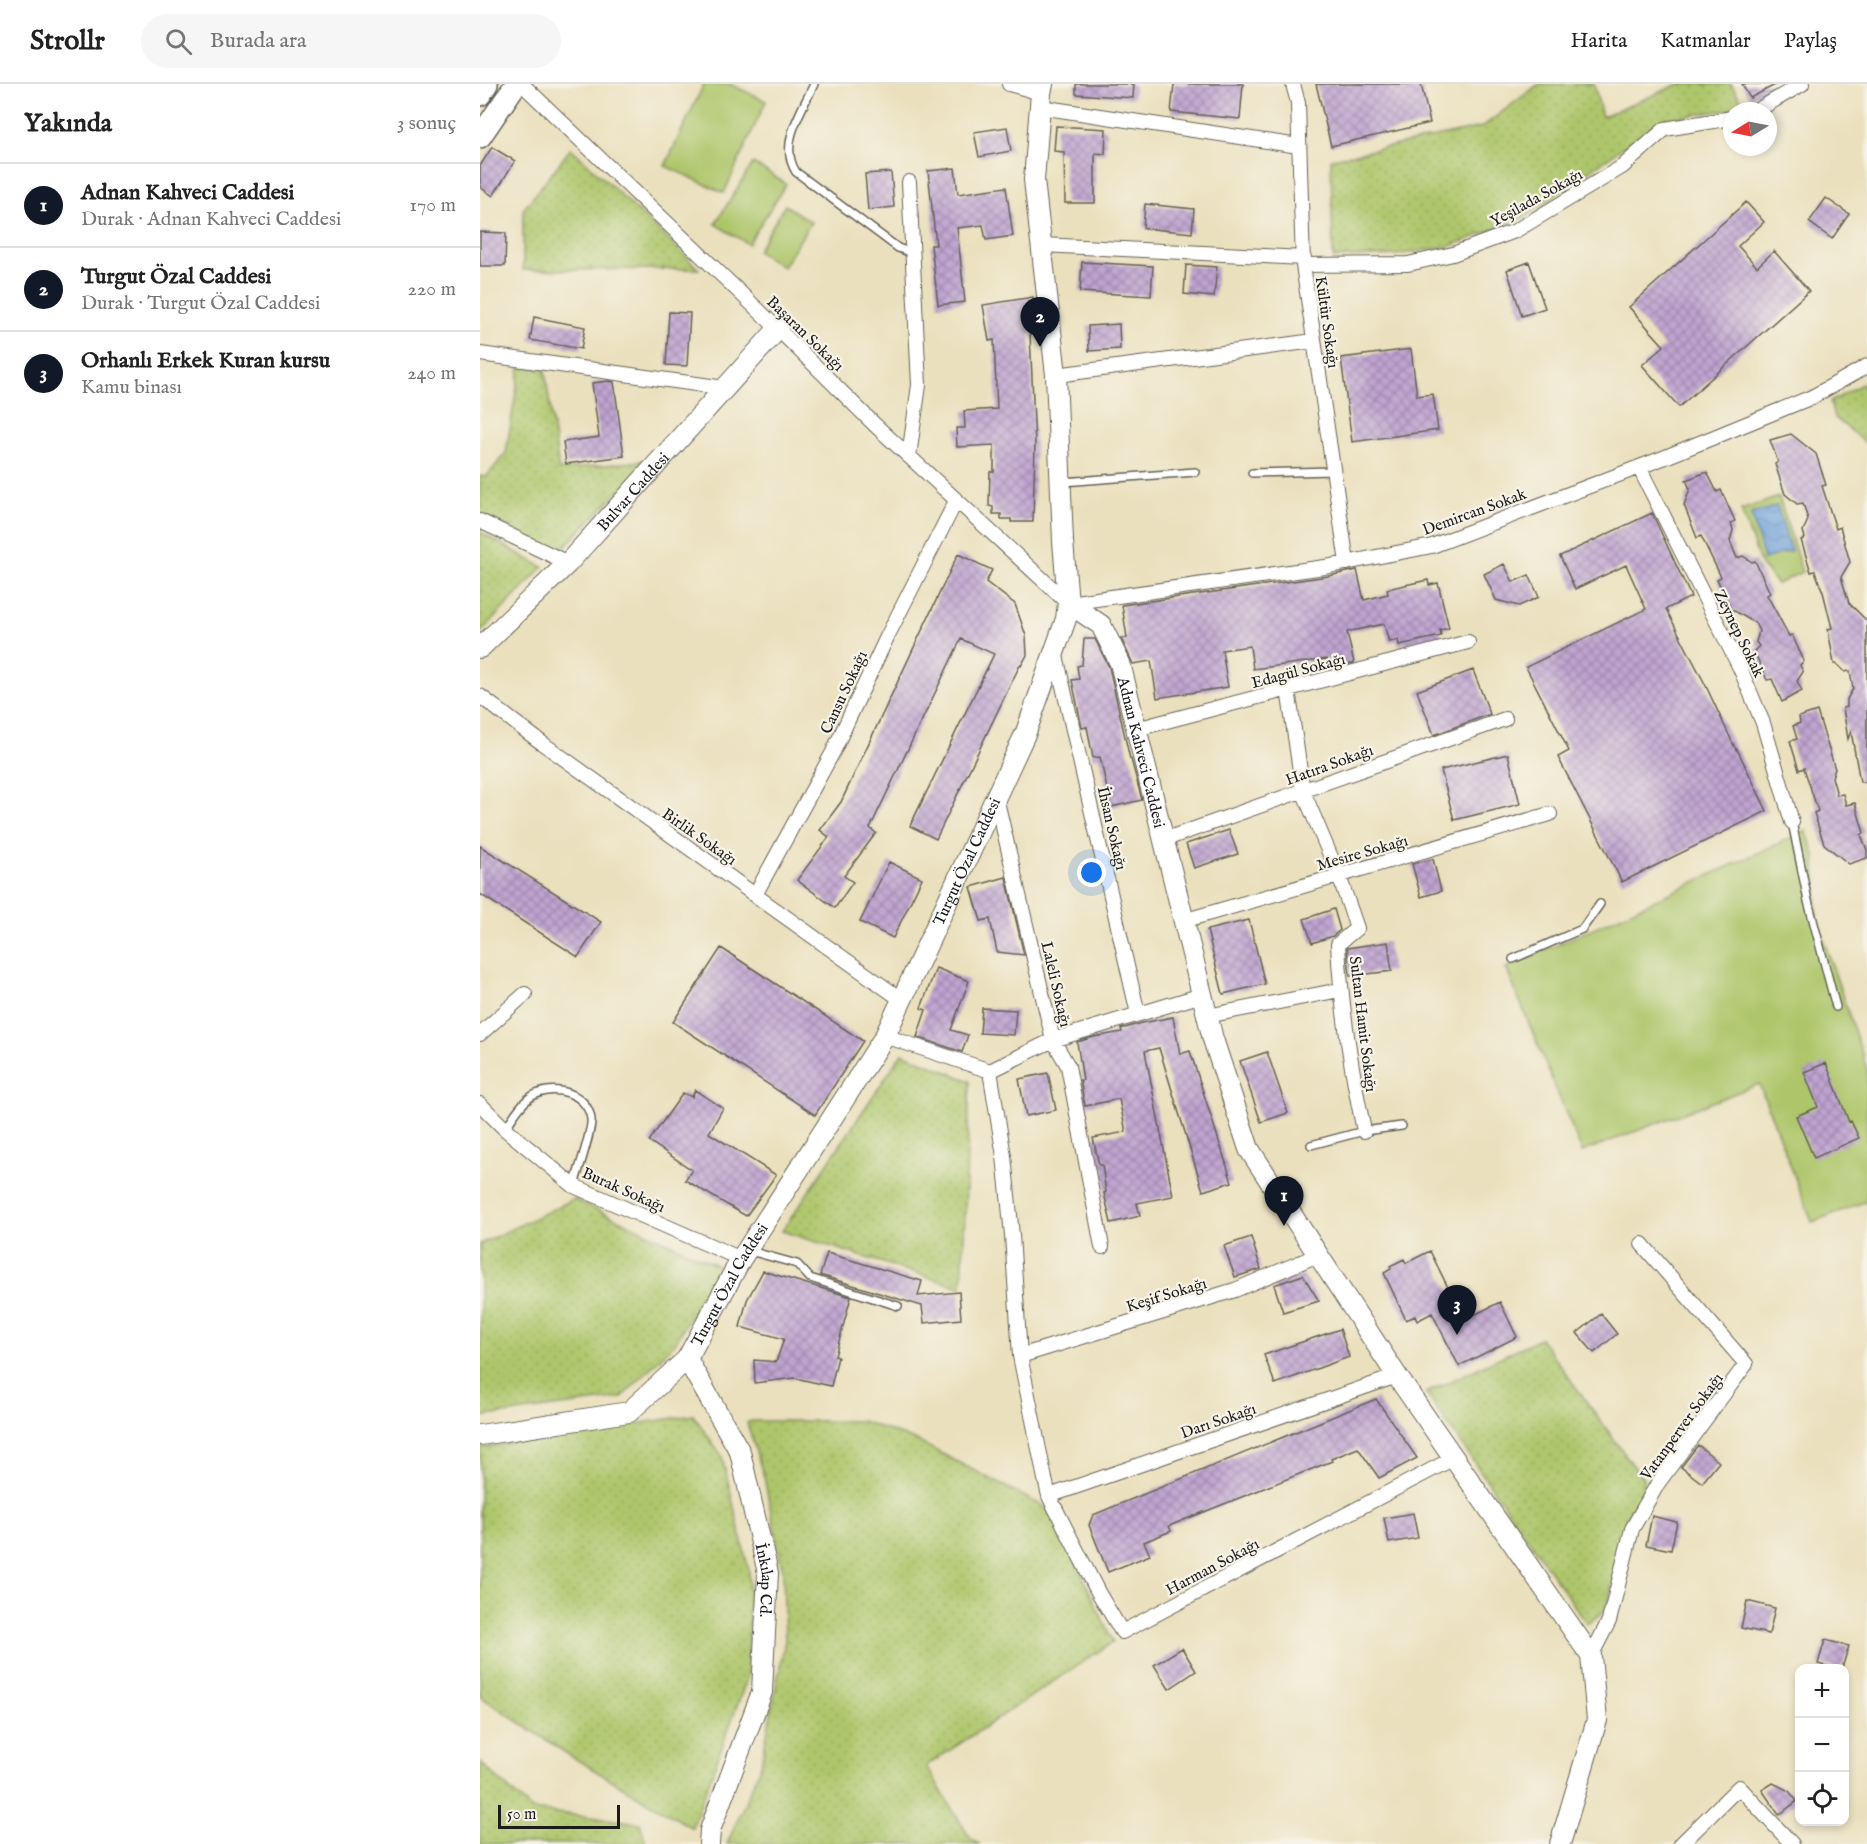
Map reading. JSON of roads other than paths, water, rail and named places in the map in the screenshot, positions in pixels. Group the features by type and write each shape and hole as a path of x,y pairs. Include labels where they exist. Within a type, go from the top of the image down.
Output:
{"main road":[{"path":"480,95 487,84"},
{"path":"480,137 516,84"}],"street":[{"name":"Başaran Sokağı","path":"522,84 956,501 1068,603"},
{"path":"1009,84 1041,94 1299,146"},
{"name":"Kültür Sokağı","path":"1293,84 1298,103 1304,262 1347,563"},
{"path":"1771,102 1802,84"},
{"name":"Turgut Özal Caddesi","path":"480,1435 628,1412 687,1359 745,1254 885,1036 1026,732 1066,619 1068,603 1056,375 1034,180 1041,94"},
{"name":"Yeşilada Sokağı","path":"1042,245 1304,262 1408,264 1453,254 1515,231 1622,167 1665,129 1723,119"},
{"path":"909,182 919,385 909,456"},
{"name":"Bulvar Caddesi","path":"480,648 568,563 778,329"},
{"path":"1056,375 1314,340"},
{"path":"480,354 725,388"},
{"name":"Demircan Sokak","path":"1068,603 1347,563 1432,546 1639,467 1812,397 1867,366"},
{"name":"Zeynep Sokak","path":"1639,467 1740,668 1763,723 1791,822"},
{"name":"Cansu Sokağı","path":"755,895 833,752 887,637 956,501"},
{"path":"480,521 568,563"},
{"name":"Adnan Kahveci Caddesi","path":"1068,603 1101,625 1120,663 1213,1039 1250,1149 1397,1376 1590,1656 1597,1720 1560,1844"},
{"name":"Edagül Sokağı","path":"1136,729 1468,642"},
{"name":"İhsan Sokağı","path":"1055,650 1138,1014"},
{"name":"Sultan Hamit Sokağı","path":"1288,689 1303,790 1339,876 1357,928 1338,944 1340,990 1364,1131"},
{"name":"Birlik Sokağı","path":"480,696 542,743 902,1000"},
{"name":"Hatıra Sokağı","path":"1163,840 1505,719"},
{"name":"Laleli Sokağı","path":"996,797 1053,1040 1068,1066 1102,1247"},
{"name":"Mesire Sokağı","path":"1183,921 1550,814"},
{"path":"1207,1016 1340,990"},
{"path":"480,1034 525,994"},
{"path":"885,1036 990,1071 1053,1040 1202,995"},
{"path":"990,1071 1004,1156 1020,1356 1049,1496"},
{"name":"Burak Sokağı","path":"480,1104 505,1129 574,1186 745,1254"},
{"name":"Vatanperver Sokağı","path":"1590,1656 1610,1621 1632,1528 1658,1483 1746,1364 1642,1244"},
{"name":"Keşif Sokağı","path":"1020,1356 1235,1290 1318,1255"},
{"name":"İnkılap Cd.","path":"687,1359 740,1452 768,1573 762,1692 710,1830 709,1844"},
{"name":"Darı Sokağı","path":"1049,1496 1397,1376"},
{"name":"Harman Sokağı","path":"1049,1496 1098,1592 1122,1632 1454,1458"},
{"path":"1681,1844 1739,1787 1792,1844"}],"lane":[{"path":"814,84 790,138 788,151 796,172 898,248 912,253"},
{"path":"1252,473 1334,471"},
{"path":"1060,482 1195,472"},
{"path":"1791,822 1808,901 1836,1007"},
{"path":"1513,959 1582,929 1600,904"},
{"path":"505,1129 527,1100 540,1093 564,1091 581,1100 592,1121 574,1186"},
{"path":"1311,1145 1364,1131 1401,1126"},
{"path":"745,1254 797,1264 810,1278 898,1306"}],"water":[{"path":"1777,506 1791,551 1764,559 1751,514"}],"place":[{"name":"Turgut Özal Caddesi","path":"1040,347"},
{"name":"Adnan Kahveci Caddesi","path":"1284,1226"},
{"name":"Orhanlı Erkek Kuran kursu","path":"1457,1335"}]}
